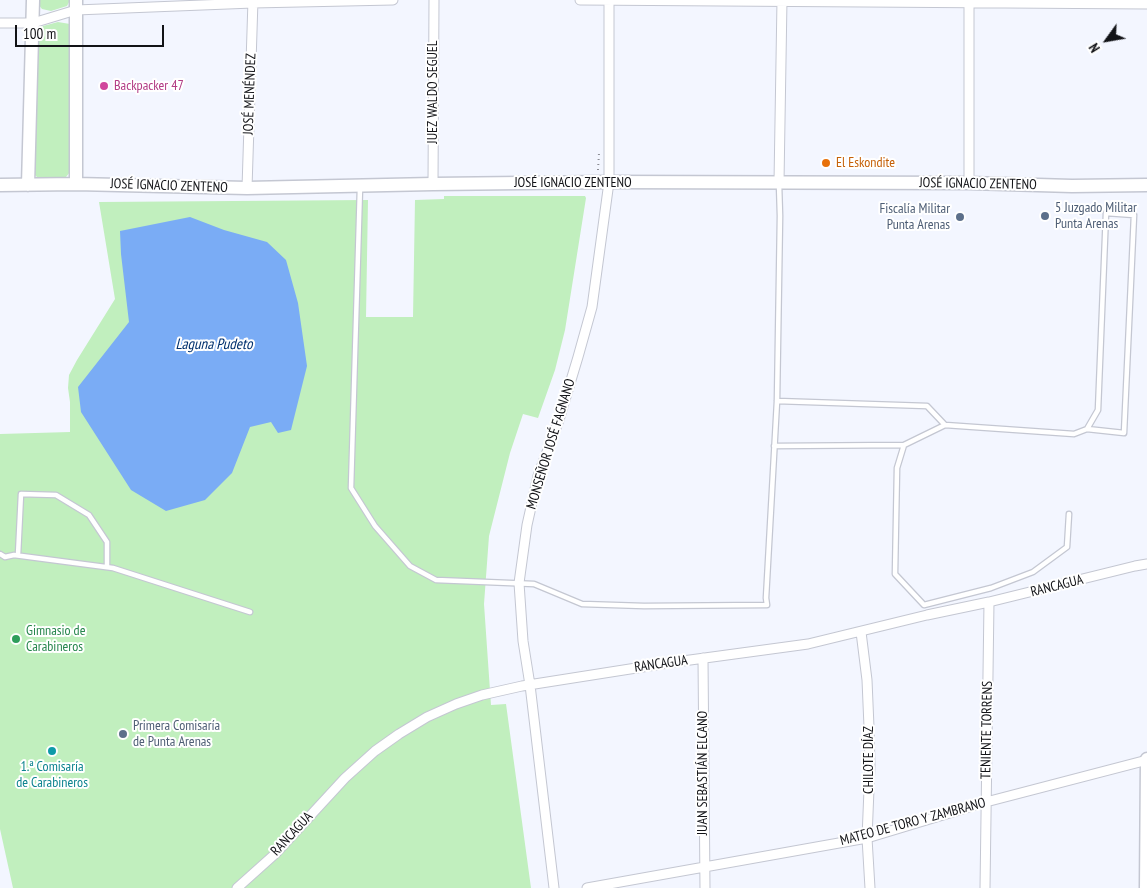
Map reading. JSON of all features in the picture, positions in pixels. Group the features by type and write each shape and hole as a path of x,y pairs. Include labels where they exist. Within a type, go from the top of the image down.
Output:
{"street":[{"path":"28,185 33,0"},
{"path":"0,23 33,23 76,5 392,0"},
{"name":"JUEZ WALDO SEGUEL","path":"433,184 434,0"},
{"path":"580,0 1147,4"},
{"name":"MONSEÑOR JOSÉ FAGNANO","path":"554,888 523,641 519,583 527,525 538,476 559,420 592,308 609,182 609,0"},
{"path":"778,182 782,1"},
{"name":"JOSÉ MENÉNDEZ","path":"247,188 253,2"},
{"path":"969,2 969,183"},
{"path":"76,5 76,184"},
{"name":"JOSÉ IGNACIO ZENTENO","path":"0,185 76,184 247,188 609,182 778,182 969,183 1072,186 1147,185"},
{"name":"RANCAGUA","path":"237,888 275,854 345,778 375,752 399,734 427,717 456,704 482,695 522,686 604,672 808,644 1147,564"},
{"name":"TENIENTE TORRENS","path":"985,888 989,602"},
{"name":"CHILOTE DÍAZ","path":"861,632 867,680 870,756 868,838 870,888"},
{"name":"JUAN SEBASTIÁN ELCANO","path":"702,658 705,888"},
{"path":"1146,888 1147,759"},
{"name":"MATEO DE TORO Y ZAMBRANO","path":"587,888 868,838 986,802 1147,759"}],"lane":[{"path":"360,186 351,488 375,526 410,566 436,580 534,584 582,604 644,606 767,605 777,401 780,216 778,182"},
{"path":"774,446 904,445 945,425 1074,434 1087,429 1124,433 1134,215 1106,213 1098,410 1087,429"},
{"path":"777,401 927,406 945,425"},
{"path":"904,445 897,468 895,574 924,604 991,588 1034,572 1067,547 1069,514"},
{"path":"18,555 21,494 56,495 89,515 107,542 107,567"},
{"path":"0,554 5,557 18,555 113,568 250,612"}],"green space":[{"path":"36,0 70,0 67,6 51,11 42,9"},
{"path":"58,22 70,24 70,172 66,177 38,178 32,172 36,36 43,26"},
{"path":"444,196 585,196 586,198 565,330 555,370 538,418 523,414 510,453 489,536 484,604 491,705 506,704 531,888 13,888 0,829 0,434 70,432 69,375 115,299 99,202 368,200 366,317 413,317 415,200 444,199"}],"water":[{"name":"Laguna Pudeto","path":"190,217 224,230 267,242 286,260 298,303 307,366 291,430 278,433 271,422 250,427 232,473 205,500 166,511 131,490 81,412 78,387 129,322 120,231"}],"place":[{"name":"Backpacker 47","path":"104,86"},
{"name":"El Eskondite","path":"826,163"},
{"name":"5 Juzgado Militar Punta Arenas","path":"1045,216"},
{"name":"Fiscalía Militar Punta Arenas","path":"960,217"},
{"name":"Gimnasio de Carabineros","path":"16,639"},
{"name":"Primera Comisaría de Punta Arenas","path":"123,734"},
{"name":"1.ª Comisaría de Carabineros","path":"52,751"}]}
